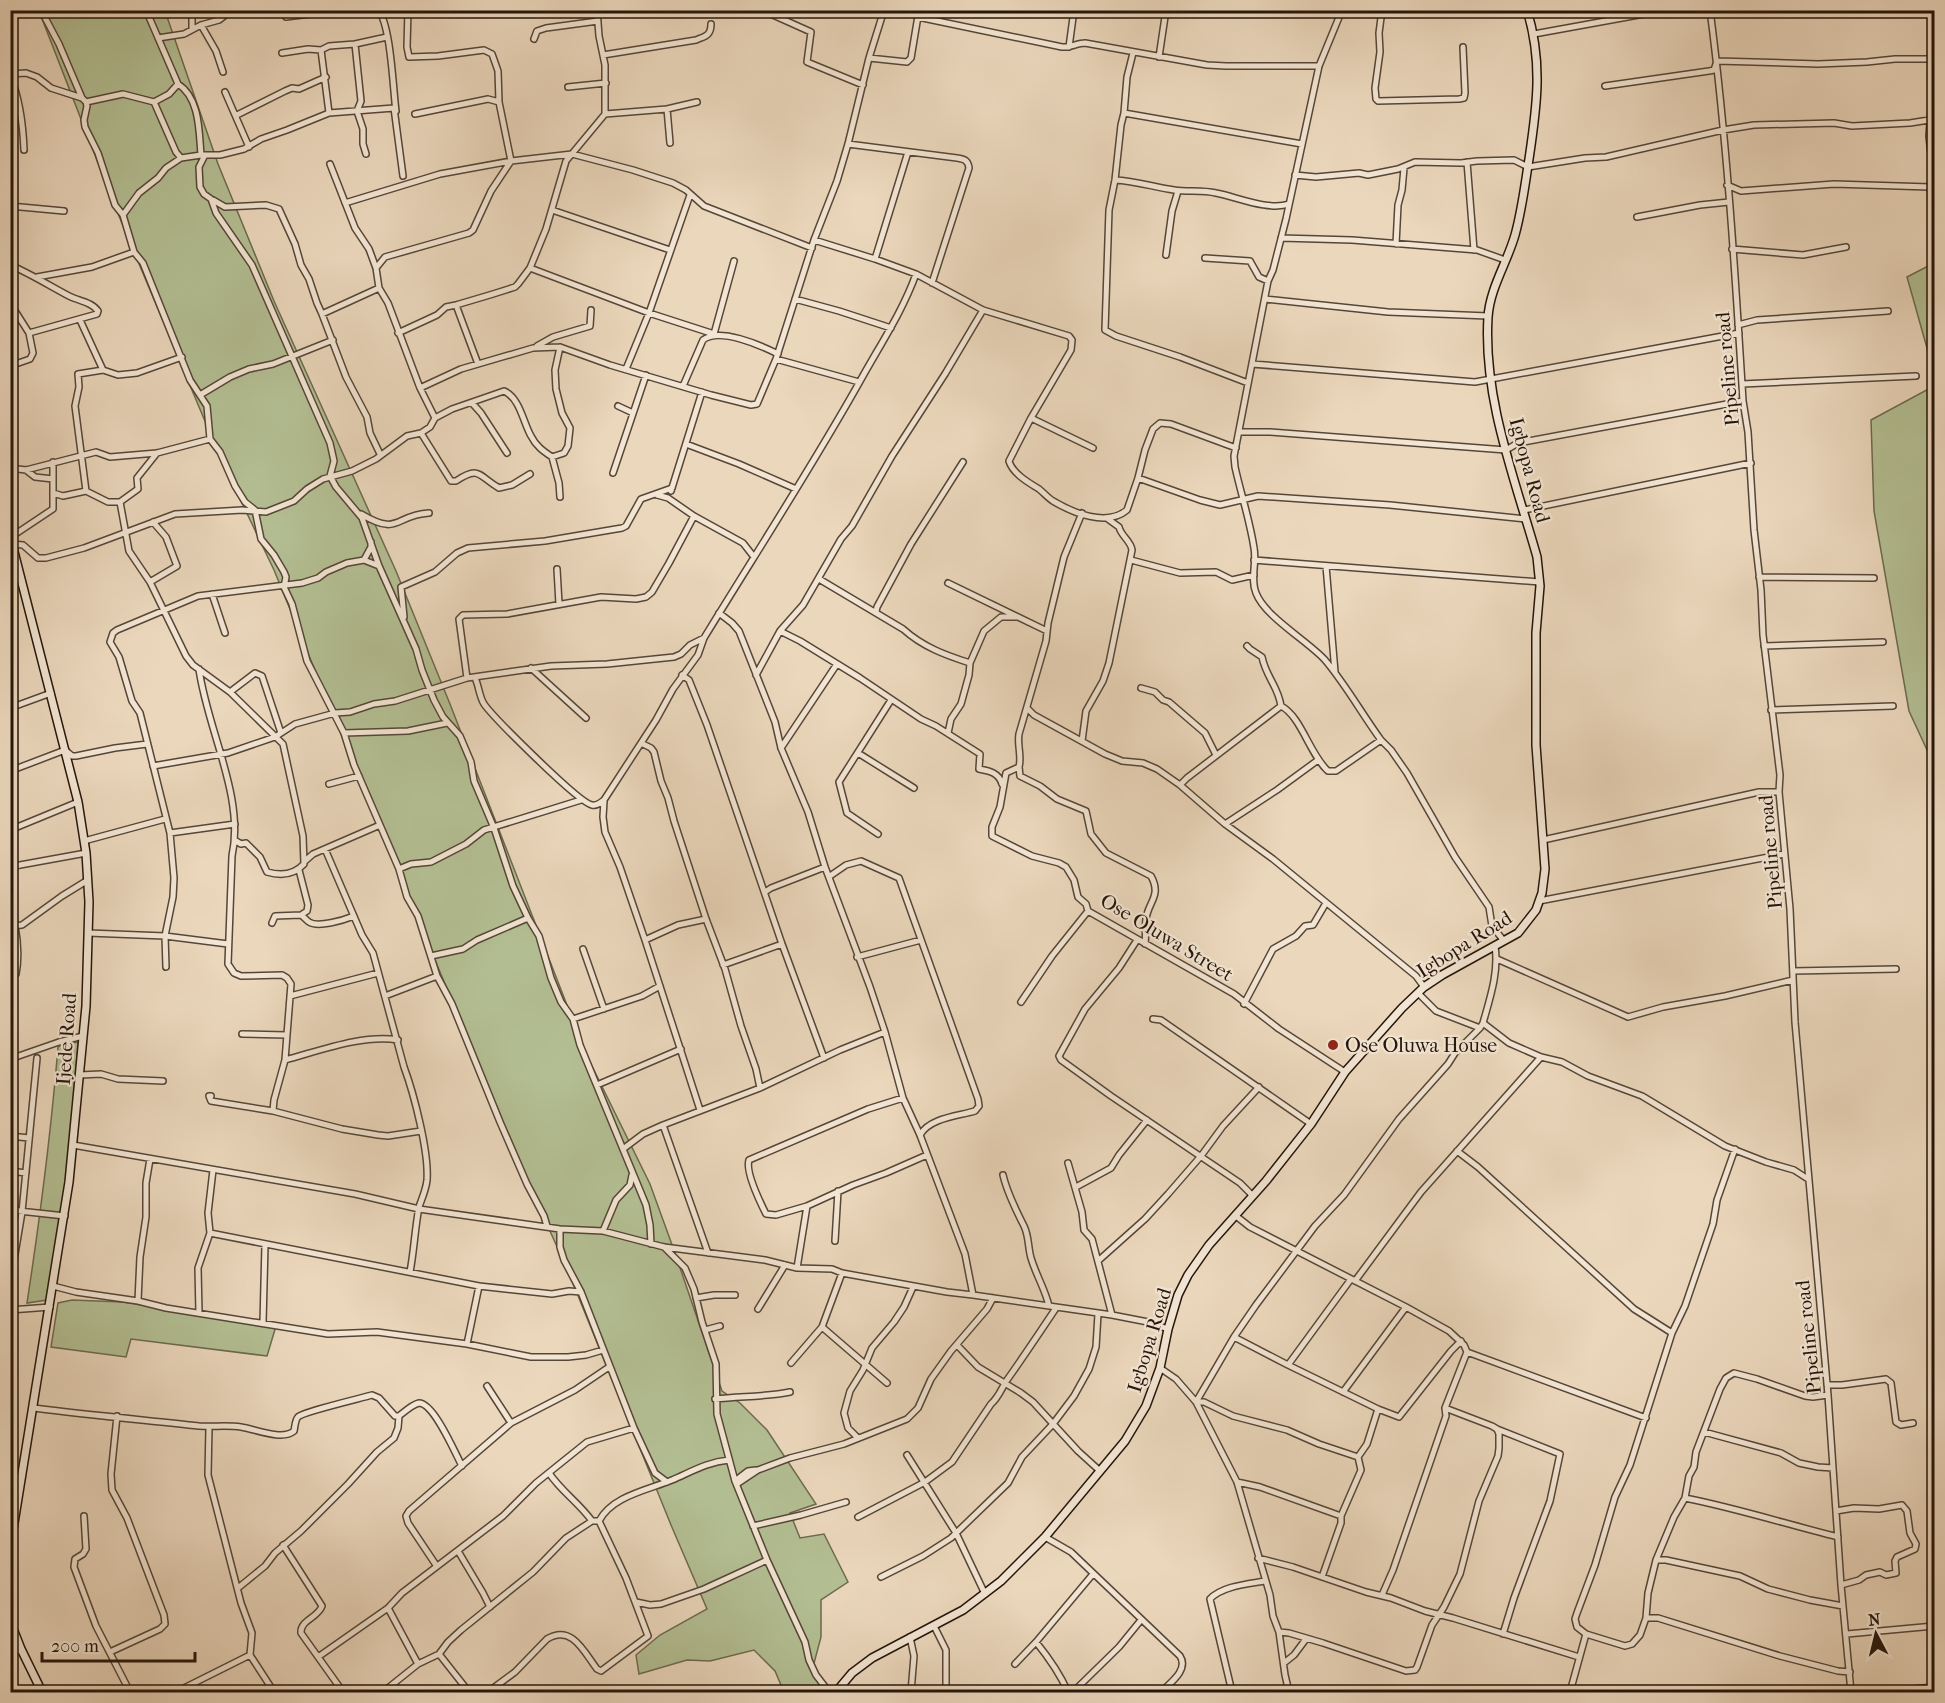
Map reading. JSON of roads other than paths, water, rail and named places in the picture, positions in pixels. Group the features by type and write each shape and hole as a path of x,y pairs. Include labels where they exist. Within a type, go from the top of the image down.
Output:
{"street":[{"path":"41,10 87,102 84,114 85,127 98,153 115,205 123,214 134,252 143,263 190,380 207,406 210,439 220,452 232,482 245,502 255,510 261,539 274,555 286,577 284,586 292,604 307,661 344,733 359,776 399,869 407,897 418,916 437,976 452,1005 526,1184 547,1226"},
{"path":"146,10 178,84 186,91 193,104 203,155 199,167 200,187 211,200 225,207 266,205 279,209 309,279 346,377 367,417 370,433 380,454"},
{"path":"192,10 192,29"},
{"path":"158,38 184,34 201,25 219,20 232,10"},
{"path":"286,10 286,17 343,10"},
{"path":"378,10 383,16 387,37 403,176"},
{"path":"376,268 385,257 473,230 491,191 511,161 499,102 498,71 492,54 484,50 409,57 408,10"},
{"path":"398,333 437,315 446,307 515,287 530,268 552,210 564,165 605,114 606,83 597,10"},
{"path":"762,10 811,32 807,62 863,84"},
{"path":"533,348 560,347 702,392 751,405 757,404 777,356 814,240 837,181 869,58 885,10"},
{"path":"1069,47 1074,10"},
{"path":"1159,57 1166,10"},
{"path":"1342,10 1319,66 1274,270 1268,281 1234,467 1252,533 1255,551 1255,588 1259,599 1296,635 1314,648 1335,672 1380,740 1391,750 1407,773 1455,857 1489,907 1492,926 1503,941"},
{"path":"1382,10 1375,88 1378,101 1464,98 1462,47"},
{"path":"1534,34 1666,10"},
{"name":"Pipeline road","path":"1710,10 1723,130 1764,646 1780,775 1779,792 1790,909 1792,980 1851,1692"},
{"name":"Igbopa Road","path":"836,1692 861,1665 963,1610 985,1594 1014,1569 1045,1537 1132,1431 1150,1396 1160,1368 1174,1306 1188,1275 1209,1245 1253,1196 1311,1124 1345,1072 1402,1008 1421,990 1449,970 1518,933 1536,910 1545,869 1536,734 1536,633 1540,582 1537,556 1506,450 1490,379 1488,352 1488,316 1492,295 1514,237 1519,216 1528,167 1538,86 1538,62 1528,11"},
{"path":"869,58 907,62 911,58 918,14 1069,47 1085,43 1133,53 1226,66 1319,66"},
{"path":"534,39 537,32 546,28 598,21"},
{"path":"603,55 696,40 709,35 711,24"},
{"path":"201,25 216,51 223,72"},
{"path":"282,53 308,49 321,50 329,46 355,44 387,37"},
{"path":"355,44 360,101 357,111 363,129 366,154"},
{"path":"321,50 329,113"},
{"path":"1133,53 1125,87 1124,113 1120,125 1115,180 1108,216 1105,330 1116,336 1248,383"},
{"path":"1605,86 1710,71 1714,70 1717,61 1818,64 1935,59"},
{"path":"1935,70 1929,120 1933,172 1930,187 1935,212"},
{"path":"24,150 24,133 18,95 10,75 26,73 37,77 51,88 87,102 123,94 153,102 169,94 178,84"},
{"path":"237,115 292,88 299,89 326,77"},
{"path":"568,87 606,83"},
{"path":"225,92 249,147"},
{"path":"415,114 488,99 499,102"},
{"path":"153,102 181,158"},
{"path":"605,114 667,109 696,102"},
{"path":"123,214 144,188 181,158 220,155 249,147 261,139 329,113 389,108 394,108 396,111"},
{"path":"667,109 670,142"},
{"path":"1124,113 1302,144"},
{"path":"1294,175 1316,177 1359,173 1368,175 1404,168 1415,162 1514,160 1528,167 1585,158 1606,158 1723,130 1754,125 1834,123 1852,126 1929,120"},
{"path":"848,144 957,158 969,163 932,283"},
{"path":"875,259 908,152"},
{"path":"345,203 440,174 511,161 572,154 661,179 686,190 704,206 812,248"},
{"path":"1467,162 1474,250"},
{"path":"330,164 355,228 369,249 376,268 379,288 388,303 420,388 435,418"},
{"path":"1396,244 1398,205 1404,168"},
{"path":"1115,180 1136,181 1178,191 1208,192 1279,206 1289,204"},
{"path":"1727,185 1741,191 1834,184 1926,185 1930,187"},
{"path":"1166,255 1172,210 1178,191"},
{"path":"626,369 649,313 690,195"},
{"path":"211,200 216,213 252,265 330,443 334,461 330,476 336,487 359,513 442,720 460,736 471,762 476,786 494,828 513,886 542,942 551,978 561,1002 573,1019 580,1046 633,1174 648,1215 651,1244"},
{"path":"1637,217 1729,202"},
{"path":"10,206 64,211"},
{"path":"552,210 670,250"},
{"path":"1281,238 1352,240 1474,250 1505,260"},
{"path":"814,240 916,274 983,310 1069,336 1072,340 1071,350 1009,461 1010,465 1028,482 1052,500 1082,513 1108,519 1117,524 1132,545 1131,560 1109,663 1084,717 1082,741"},
{"path":"1732,249 1803,255 1846,247"},
{"path":"37,277 92,267 134,252"},
{"path":"1205,258 1250,261 1259,277 1268,281"},
{"path":"683,386 703,340 714,334 734,261"},
{"path":"10,265 96,307 98,311 97,314 80,320 29,333"},
{"path":"530,268 649,313 714,334 731,337 777,356 859,382"},
{"path":"475,678 482,699 493,715 581,800 597,805 604,800 682,675 698,655 704,638 828,438 891,328 916,274"},
{"path":"322,314 379,288"},
{"path":"795,299 891,328"},
{"path":"1265,299 1388,312 1488,316"},
{"path":"10,303 29,333 33,356 10,366"},
{"path":"456,305 478,364"},
{"path":"420,388 461,369 533,348 553,337 590,326 591,310"},
{"path":"756,675 780,631 803,605 841,539 852,526 983,310"},
{"path":"1738,325 1757,320 1888,311"},
{"path":"80,320 103,370"},
{"path":"1252,364 1474,382 1739,333"},
{"path":"200,395 230,376 293,357 333,340"},
{"path":"552,457 564,453 570,437 570,428 562,413 555,381 560,347"},
{"path":"86,491 75,406 79,387 77,377 80,373 103,370 118,375 137,373 182,357"},
{"path":"613,472 646,375"},
{"path":"1742,384 1917,376"},
{"path":"53,462 54,504 51,512 11,539 23,545 38,558 84,548 181,513 242,510 266,512 290,503 317,482 330,476 352,471 376,459 407,436 421,433 430,427 435,418 452,409 472,404 504,391 513,396 530,435 541,450 552,457 560,497"},
{"path":"668,498 702,392"},
{"path":"1239,432 1270,432 1506,450 1518,443 1743,401"},
{"path":"472,404 481,413 507,453"},
{"path":"618,406 633,413"},
{"path":"1031,418 1093,448"},
{"path":"1108,519 1127,510 1146,447 1155,427 1160,423 1171,424 1236,448"},
{"path":"430,427 430,446"},
{"path":"421,433 451,481 456,481 468,473 477,473 499,488 512,485 530,474"},
{"path":"10,468 26,470 96,452 110,457 157,453 210,439"},
{"path":"686,444 796,489"},
{"path":"54,493 63,496 86,491 108,502 120,502 138,489 137,478 157,453"},
{"path":"876,612 876,607 911,544 963,462"},
{"path":"1524,510 1750,463"},
{"path":"26,470 35,477 53,479"},
{"path":"1138,478 1176,493 1220,505 1258,496 1390,505 1526,519"},
{"path":"655,495 672,488"},
{"path":"388,583 400,588 435,572 457,553 468,548 545,541 622,528 626,526 641,499 646,495 668,498 694,516 743,543 754,557"},
{"path":"120,502 129,551 150,582 186,656 193,665 230,692 278,735"},
{"path":"242,510 245,502"},
{"path":"359,513 373,521 387,525 429,513"},
{"path":"1082,513 1064,557 1046,641 1017,742 1020,776 1040,786 1057,799 1086,811 1091,834 1106,853 1152,876 1156,887 1152,905 1146,917 1144,944"},
{"path":"467,678 459,619 464,615 507,614 601,597 641,599 646,597 652,592 694,516"},
{"path":"150,582 177,566 165,537 153,522"},
{"name":"Ijede Road","path":"10,1548 65,1216 80,1075 88,933 86,853 78,802 11,539"},
{"path":"363,560 371,547 371,540"},
{"path":"166,967 165,936 174,878 170,833 140,713 130,695 121,662 112,648 110,637 117,630 192,598 303,583 347,563 363,560 379,566"},
{"path":"1131,560 1180,573 1215,572 1232,580 1254,575"},
{"path":"1254,560 1540,582"},
{"path":"1326,566 1335,672"},
{"path":"10,573 19,568"},
{"path":"557,569 559,603"},
{"path":"1760,577 1874,578"},
{"path":"819,579 876,612 937,652 970,663"},
{"path":"948,583 1047,631"},
{"path":"400,588 404,621"},
{"path":"212,594 225,633"},
{"path":"719,613 739,631 775,722 782,748 808,812 825,867 885,1032 903,1098 920,1135 965,1254 973,1294"},
{"path":"948,733 951,719 961,704 970,663 984,631 1001,617 1018,617"},
{"path":"780,631 837,664 924,722 948,733 969,749 980,754 979,769 991,771 1001,778 1003,789"},
{"path":"153,766 220,754 278,735 295,724 335,713 354,712 374,704 431,691 467,678 531,668 674,657 704,638"},
{"path":"1764,646 1883,642"},
{"path":"1247,646 1262,657 1269,679 1278,690 1281,706 1289,711 1304,732 1317,760 1328,771 1336,771 1380,740"},
{"path":"782,748 837,664"},
{"path":"531,668 586,718"},
{"path":"199,669 204,698 234,811 236,841 232,856 228,964 234,973 241,976 282,975 288,978 291,984 285,1060 273,1111"},
{"path":"230,692 255,673 262,676 278,735 283,744 299,814 305,853 304,861 299,870 282,875 267,872 260,857 246,843 241,844 236,841"},
{"path":"682,675 689,680 707,725 782,944 824,1058"},
{"path":"1141,688 1155,692 1205,733 1216,755"},
{"path":"10,708 51,693"},
{"path":"878,834 847,813 839,782 891,700"},
{"path":"1180,785 1186,778 1281,706"},
{"path":"1772,710 1893,706"},
{"path":"1026,708 1034,716 1113,758 1143,763 1157,769 1180,785 1225,824 1408,970 1436,1011 1482,1025 1509,1043 1541,1057 1562,1062 1588,1076 1642,1096 1718,1141 1766,1162 1794,1170 1808,1179"},
{"path":"344,733 431,728 442,720"},
{"path":"641,743 654,752 661,781 723,965 760,1088"},
{"path":"10,771 65,750 72,756 76,756 147,744"},
{"path":"858,753 914,788"},
{"path":"1225,824 1317,760"},
{"path":"1003,789 1006,773 1019,767"},
{"path":"329,784 359,776"},
{"name":"Ose Oluwa Street","path":"1003,789 1000,807 992,828 992,836 1032,856 1066,867 1074,880 1078,897 1086,904 1088,911 1234,994 1244,1004 1345,1072"},
{"path":"1543,840 1759,792 1779,792"},
{"path":"399,869 411,864 431,862 466,844 484,830 581,800"},
{"path":"604,800 605,832 620,867 645,940 700,1110"},
{"path":"10,830 78,802"},
{"path":"84,840 165,819"},
{"path":"170,833 235,824"},
{"path":"304,861 313,854 380,825"},
{"path":"325,849 364,939 370,946 411,1085 421,1131 427,1167 426,1182 419,1209 410,1272"},
{"path":"10,868 86,853"},
{"path":"305,853 313,854"},
{"path":"1539,901 1784,854"},
{"path":"830,876 846,865 861,861 899,878 979,1106 975,1111 933,1123 924,1128 920,1135"},
{"path":"765,892 825,867"},
{"path":"272,923 275,916 301,915 307,911 309,905 299,870"},
{"path":"10,978 16,974 17,969 18,944 13,926 22,925 88,880"},
{"path":"1244,1004 1273,949 1296,936 1305,926 1313,925 1326,903"},
{"path":"1021,1002 1055,952 1088,911"},
{"path":"301,915 316,924 338,922 354,916"},
{"path":"431,956 463,949 477,940 528,918"},
{"path":"645,940 678,925 706,919"},
{"path":"88,933 165,936 228,944"},
{"path":"858,957 921,940"},
{"path":"1137,940 1119,968 1085,1009 1059,1056 1061,1060 1111,1096 1240,1184 1253,1196"},
{"path":"723,965 782,944"},
{"path":"1196,1402 1234,1337 1315,1226 1344,1195 1399,1119 1482,1025 1497,959 1495,946"},
{"path":"583,949 604,1009"},
{"path":"1497,959 1628,1017 1663,1007 1725,996 1792,980"},
{"path":"1793,971 1896,969"},
{"path":"290,996 378,974"},
{"path":"385,996 437,976"},
{"path":"573,1019 642,996 660,986"},
{"path":"1153,1019 1161,1020 1311,1124"},
{"path":"623,1149 643,1134 663,1125 760,1088 885,1032"},
{"path":"242,1034 286,1035"},
{"path":"10,1059 83,1036"},
{"path":"285,1060 344,1044 383,1038 398,1040"},
{"path":"597,1085 681,1049"},
{"path":"1288,1365 1421,1192 1541,1057"},
{"path":"10,1284 13,1252 22,1212 37,1058"},
{"path":"80,1075 101,1074 118,1079 163,1081"},
{"path":"1098,1261 1145,1219 1259,1087"},
{"path":"211,1096 209,1096 211,1101 273,1111 342,1129 378,1135 388,1136 421,1131"},
{"path":"903,1098 868,1110 749,1160 750,1175 766,1214 777,1215 807,1206 927,1155"},
{"path":"1076,1187 1111,1168 1147,1120"},
{"path":"663,1125 708,1253"},
{"path":"10,1136 29,1138"},
{"path":"73,1145 355,1194 419,1209 560,1229 603,1231 664,1247 765,1260 797,1268 832,1269 842,1273 947,1293 973,1294 1112,1315 1148,1322 1168,1329"},
{"path":"1735,1149 1685,1306 1672,1333 1630,1465 1615,1497 1595,1565 1575,1619 1577,1628 1586,1634 1625,1646 1632,1644 1641,1635 1656,1560 1674,1516 1685,1498 1696,1452 1726,1378 1734,1373 1813,1398 1828,1395"},
{"path":"1457,1151 1478,1167 1634,1309 1672,1333"},
{"path":"138,1301 150,1159"},
{"path":"1794,1170 1807,1161"},
{"path":"1068,1163 1082,1212 1084,1230 1092,1239 1112,1315"},
{"path":"199,1313 198,1268 210,1233 209,1201 213,1170"},
{"path":"10,1171 26,1173"},
{"path":"603,1231 616,1200 630,1185 633,1174"},
{"path":"1003,1175 1026,1231 1031,1256 1053,1307"},
{"path":"835,1241 838,1191"},
{"path":"797,1268 807,1206"},
{"path":"10,1210 65,1216"},
{"path":"1236,1216 1250,1227 1406,1306 1449,1331 1461,1341 1467,1352 1646,1418"},
{"path":"560,1229 560,1247 564,1260 581,1292 634,1428 656,1473 667,1482"},
{"path":"210,1233 480,1286 552,1294 569,1291 581,1292"},
{"path":"263,1323 265,1245"},
{"path":"664,1247 685,1268 694,1289 716,1364 715,1399 718,1422 736,1483 767,1560 805,1642 809,1660 816,1675 829,1692"},
{"path":"758,1309 785,1265"},
{"path":"791,1363 822,1327 842,1273"},
{"path":"53,1286 76,1292 328,1334 366,1332 467,1344 531,1357 568,1357 603,1350"},
{"path":"467,1344 480,1286"},
{"path":"858,1438 848,1428 844,1413 850,1391 872,1348 889,1330 914,1287"},
{"path":"696,1298 735,1295"},
{"path":"736,1483 758,1470 790,1458 858,1438 907,1419 918,1408 932,1378 987,1309 993,1298"},
{"path":"1343,1392 1406,1306"},
{"path":"10,1310 50,1307"},
{"path":"858,1516 925,1482 955,1458 1001,1393 1053,1307"},
{"path":"881,1577 939,1547 1008,1483 1023,1457 1053,1424 1074,1396 1093,1361 1098,1314"},
{"path":"705,1330 720,1326"},
{"path":"822,1327 887,1383"},
{"path":"1234,1337 1378,1410 1399,1417 1461,1341"},
{"path":"957,1345 978,1367 1027,1397 1100,1471"},
{"path":"1382,1595 1393,1570 1446,1416 1445,1408 1467,1352"},
{"path":"436,1565 408,1523 406,1516 409,1511 511,1423 575,1390 609,1367"},
{"path":"1160,1368 1176,1379 1196,1402 1237,1482 1261,1561 1273,1616 1279,1632 1284,1675 1289,1692"},
{"path":"1827,1385 1886,1379 1891,1383 1896,1422 1901,1425 1913,1423"},
{"path":"487,1386 511,1423"},
{"path":"715,1399 790,1392"},
{"path":"34,1408 209,1427 236,1426 259,1432 289,1434 294,1431 296,1420 300,1416 372,1395 379,1398 395,1416 399,1416"},
{"path":"1196,1402 1204,1402 1233,1416 1287,1430 1358,1457"},
{"path":"238,1588 265,1566 283,1545 301,1531 372,1457 394,1438 397,1433 399,1416 416,1404 422,1403 437,1417 462,1466"},
{"path":"1445,1408 1560,1454 1550,1501 1503,1634"},
{"path":"1322,1577 1341,1523 1341,1516 1361,1470 1358,1457 1367,1444 1378,1410"},
{"path":"110,1652 160,1629 165,1624 164,1615 127,1518 112,1490 111,1474 117,1416"},
{"path":"209,1427 208,1475 241,1603 252,1633 250,1655 274,1692"},
{"path":"318,1657 388,1608 402,1593 436,1565 503,1516 549,1473 587,1442 634,1428"},
{"path":"1279,1632 1410,1671 1417,1667 1432,1625 1440,1615 1460,1574 1479,1501 1497,1456 1500,1440 1497,1429"},
{"path":"1704,1432 1781,1453 1799,1463 1833,1468"},
{"path":"907,1455 956,1533 985,1594"},
{"path":"383,1692 390,1690 418,1664 439,1654 461,1630 533,1572 566,1538 595,1521 620,1500 708,1463 729,1460"},
{"path":"732,1468 758,1470"},
{"path":"736,1483 748,1471"},
{"path":"488,1692 515,1672 547,1639 560,1634 567,1634 574,1638 597,1669 601,1671 648,1636 614,1550 595,1521 549,1473"},
{"path":"1237,1482 1260,1486 1341,1516"},
{"path":"1685,1498 1725,1506 1766,1519 1838,1536"},
{"path":"753,1526 846,1502"},
{"path":"1836,1511 1905,1506 1910,1533 1916,1544 1915,1549 1897,1557 1896,1573 1886,1575 1880,1572 1866,1575 1860,1580 1841,1585"},
{"path":"84,1516 86,1549 75,1559 74,1567 96,1626 130,1692"},
{"path":"1045,1537 1071,1552 1180,1656 1183,1662 1182,1670 1161,1692"},
{"path":"283,1545 322,1606 320,1611 303,1624 300,1631 343,1692"},
{"path":"458,1551 490,1607"},
{"path":"636,1602 650,1605 661,1604 704,1589 767,1560"},
{"path":"1656,1560 1666,1560 1733,1575 1768,1589 1843,1606"},
{"path":"1261,1561 1382,1595 1579,1657"},
{"path":"1015,1664 1093,1574"},
{"path":"1232,1692 1210,1599 1218,1593 1265,1581"},
{"path":"388,1608 418,1664"},
{"path":"1646,1618 1658,1618 1780,1656 1828,1669 1850,1672"},
{"path":"1036,1642 1070,1692 1119,1647 1141,1620"},
{"path":"10,1621 42,1692"},
{"path":"934,1626 946,1650 946,1692"},
{"path":"1847,1634 1935,1626"},
{"path":"1570,1692 1586,1634"},
{"path":"910,1637 914,1663 911,1692"},
{"path":"1284,1663 1294,1655 1306,1639"},
{"path":"10,1654 21,1649"},
{"path":"439,1654 469,1692"},
{"path":"176,1692 250,1655"},
{"path":"1880,1692 1935,1687"}],"place":[{"name":"Ose Oluwa House","path":"1333,1045"}]}
